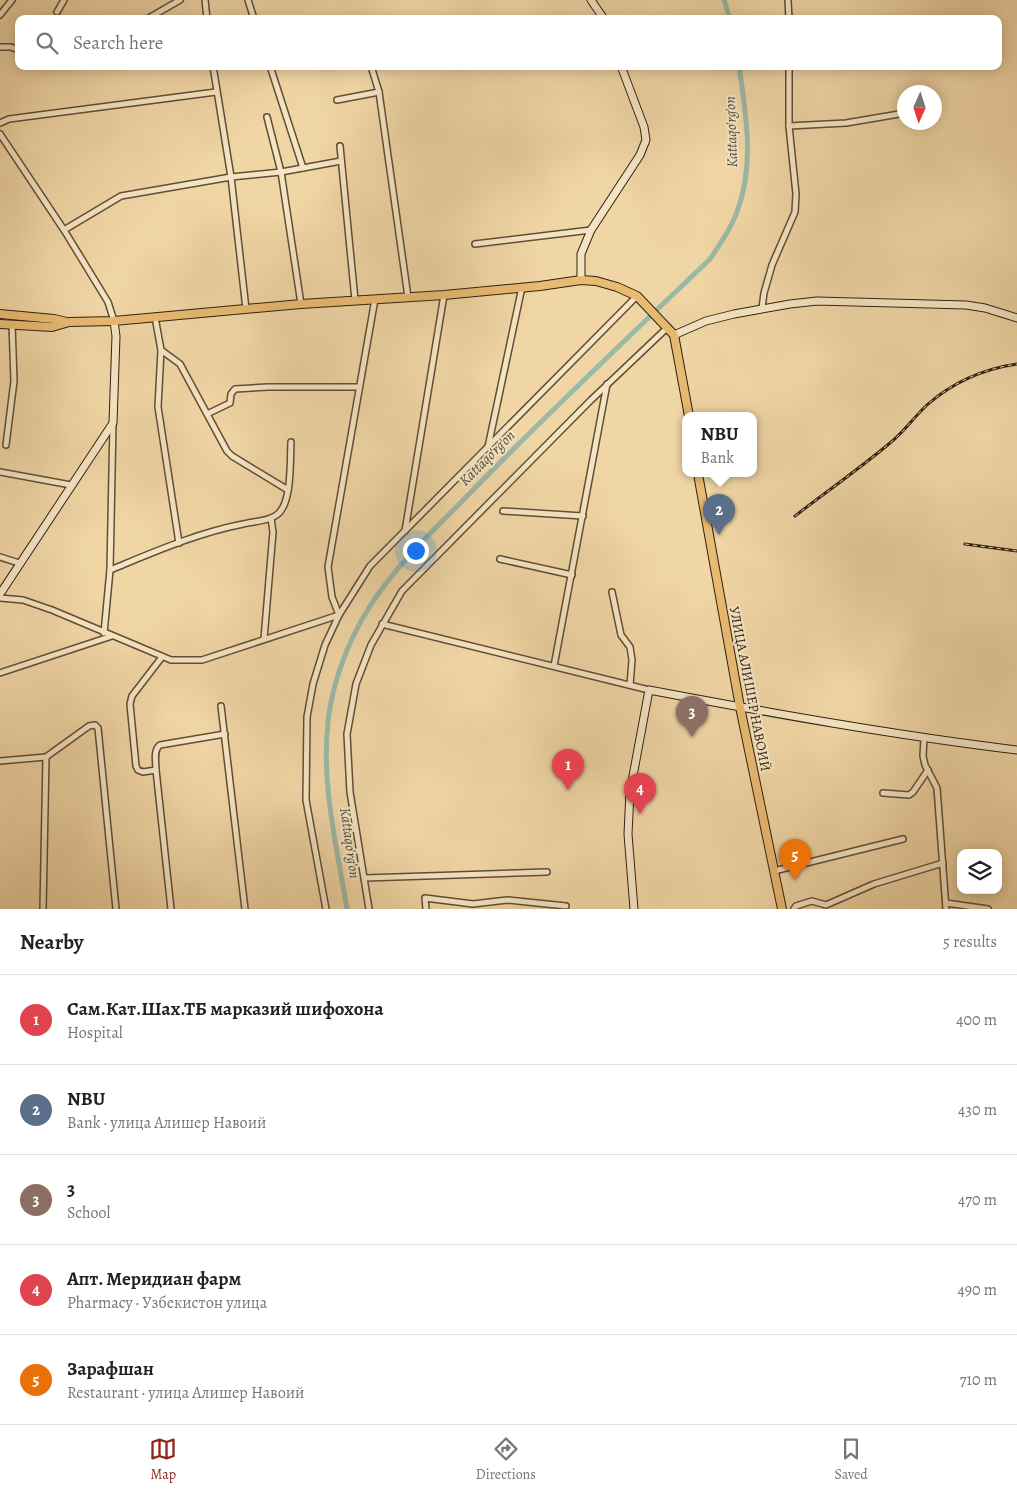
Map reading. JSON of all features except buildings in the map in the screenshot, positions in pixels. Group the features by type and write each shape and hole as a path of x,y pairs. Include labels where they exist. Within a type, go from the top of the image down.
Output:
{"main road":[{"path":"0,314 69,322 114,321 246,308 375,298 444,295 540,286 581,280 610,285 637,296 674,334 688,412"},
{"path":"0,324 52,327 69,322"},
{"name":"УЛИЦА АЛИШЕР НАВОИЙ","path":"699,477 740,707 782,909"}],"street":[{"path":"0,15 12,0"},
{"path":"57,12 64,0"},
{"path":"154,15 180,0"},
{"path":"204,0 206,15"},
{"path":"248,0 253,15"},
{"path":"591,0 601,15"},
{"path":"788,0 788,15"},
{"path":"0,47 15,48"},
{"path":"213,70 230,176 246,308"},
{"path":"271,70 303,168"},
{"path":"372,70 379,92 408,297"},
{"path":"581,280 581,254 591,230 640,155 646,140 644,127 623,70"},
{"path":"762,308 772,265 795,212 796,194 790,126 789,70"},
{"path":"0,123 9,119 216,92"},
{"path":"337,100 379,92"},
{"path":"790,126 846,122 897,114"},
{"path":"267,117 282,172 301,304"},
{"path":"0,134 64,230 108,302 114,321 116,336 110,570 104,633"},
{"path":"340,146 355,300"},
{"path":"64,230 121,196 230,176 282,172 341,161"},
{"path":"475,244 591,230"},
{"path":"488,448 522,287"},
{"path":"404,532 444,295"},
{"path":"326,909 306,800 308,717 313,684 325,645 339,615 370,566 637,296"},
{"path":"339,615 332,597 328,567 375,298"},
{"path":"674,334 706,321 762,308 818,301 945,303 985,308 1017,318"},
{"path":"155,316 161,350 158,407 178,543"},
{"path":"6,445 14,381 12,324"},
{"path":"369,909 350,792 347,734 356,684 371,645 402,591 462,528 498,495 607,384 668,327"},
{"path":"161,350 180,364 227,452 288,490"},
{"path":"554,666 584,516 607,384"},
{"path":"207,414 230,402 231,394 235,389 360,387"},
{"path":"0,594 19,562 113,423"},
{"path":"110,570 216,529 271,518 280,512 288,490 291,442"},
{"path":"0,472 71,485"},
{"path":"503,511 584,516"},
{"path":"264,639 273,532 271,518"},
{"path":"0,557 19,562"},
{"path":"500,559 572,575"},
{"path":"612,592 621,635 630,647 632,660 630,685"},
{"path":"0,598 23,600 171,660 202,660 339,615"},
{"path":"382,624 649,690 924,739 1017,750"},
{"path":"0,673 112,636"},
{"path":"156,770 143,772 138,770 136,766 130,704 132,696 162,657"},
{"path":"634,909 628,834 630,792 649,690"},
{"path":"221,706 245,909"},
{"path":"0,761 46,757 89,726 95,725 98,728 116,909"},
{"path":"171,909 156,770 156,751 160,745 225,734"},
{"path":"924,739 923,756 936,788 946,906 988,909"},
{"path":"43,909 46,757"},
{"path":"883,793 910,796 928,770"},
{"path":"774,871 903,839"},
{"path":"794,909 796,906 812,902 826,905 874,884 942,863"},
{"path":"365,878 547,872"},
{"path":"426,909 425,898 473,907 507,900 566,906"}],"waterway":[{"name":"Kattaqo'rg'on","path":"724,0 729,15"},
{"name":"Kattaqo'rg'on","path":"347,909 331,816 326,745 333,692 355,632 381,589 420,543 534,428 710,259 735,218 743,194 746,176 746,121 740,70"}],"railway":[{"path":"795,516 890,443 927,405 947,390 980,373 1017,364"},
{"path":"965,544 1017,551"}],"place":[{"name":"NBU","path":"719,535"},
{"name":"3","path":"692,737"},
{"name":"Сам.Кат.Шах.ТБ марказий шифохона","path":"568,790"},
{"name":"Апт. Меридиан фарм","path":"640,814"},
{"name":"Зарафшан","path":"795,880"}]}
